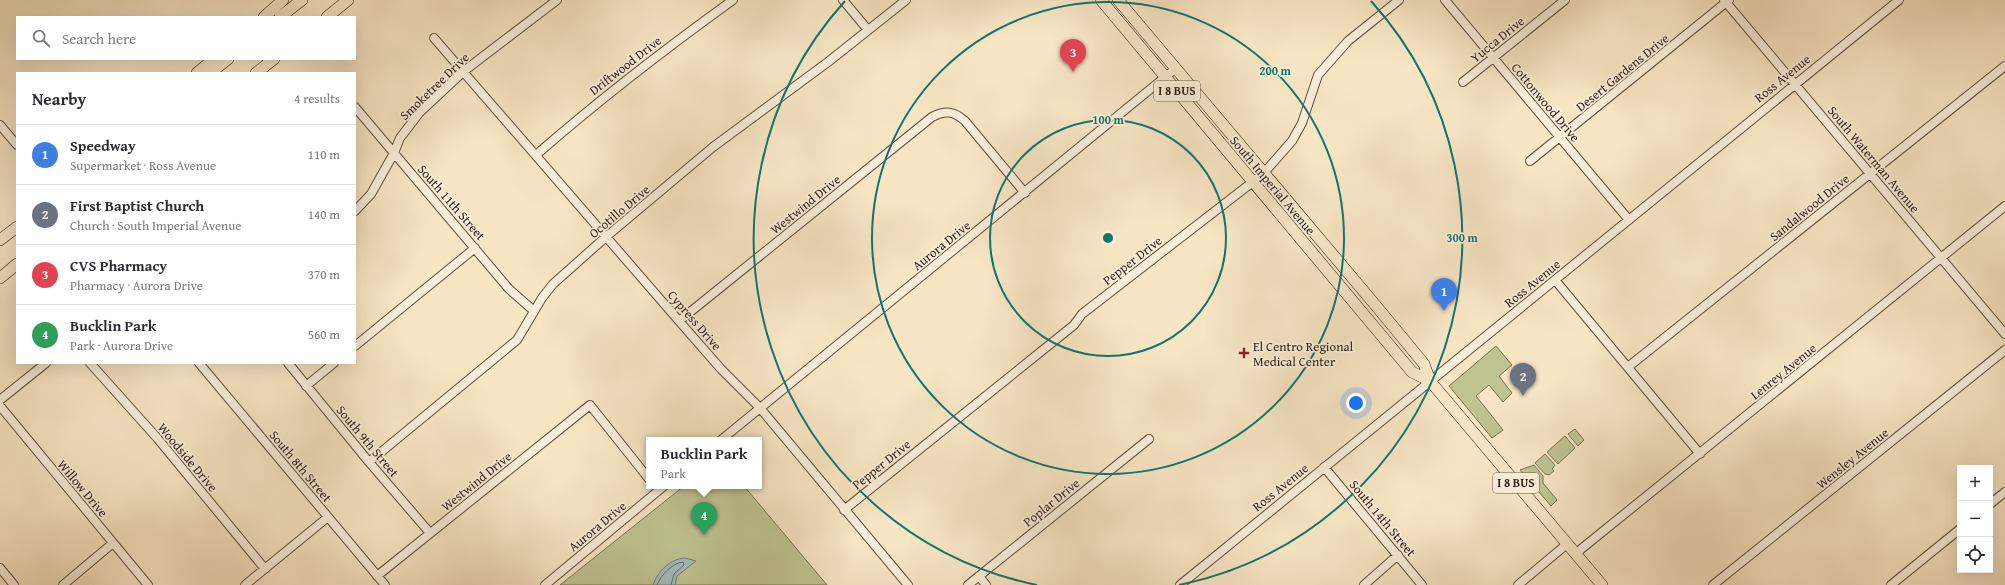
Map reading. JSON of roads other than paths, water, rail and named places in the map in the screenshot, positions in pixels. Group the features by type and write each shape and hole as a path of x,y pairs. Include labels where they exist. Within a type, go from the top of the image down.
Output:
{"highway":[{"path":"265,16 282,0"},
{"path":"281,16 302,0"},
{"path":"328,16 348,0"},
{"name":"South Imperial Avenue","path":"1101,0 1412,372 1430,381"},
{"name":"South Imperial Avenue","path":"1118,0 1424,364 1430,381 1602,585"},
{"path":"198,72 213,60"},
{"path":"211,72 227,60"},
{"path":"257,72 273,60"},
{"path":"0,240 16,228"},
{"path":"0,278 16,265"},
{"path":"1337,284 1349,274"}],"street":[{"name":"Driftwood Drive","path":"536,155 584,113 665,49 733,0"},
{"path":"843,0 868,30"},
{"name":"Ocotillo Drive","path":"369,462 517,340 534,311 553,284 607,236 713,147 906,0"},
{"name":"Pepper Drive","path":"844,510 1074,325 1082,314 1263,174 1292,141 1302,123 1318,75 1348,41 1399,0"},
{"name":"Cottonwood Drive","path":"1445,0 1629,220"},
{"name":"Yucca Drive","path":"1463,82 1565,0"},
{"name":"Ross Avenue","path":"1180,585 1629,220 1794,83 1899,0"},
{"name":"Smoketree Drive","path":"356,211 371,194 394,153 400,138 420,112 464,71 552,1"},
{"name":"South Waterman Avenue","path":"1726,1 2005,334"},
{"name":"Desert Gardens Drive","path":"1530,161 1726,1"},
{"name":"Cypress Drive","path":"434,38 721,369 760,408 908,585"},
{"name":"Sandalwood Drive","path":"1628,367 2005,66"},
{"name":"Aurora Drive","path":"725,437 1175,69"},
{"name":"South 11th Street","path":"356,108 509,289 534,311"},
{"name":"Westwind Drive","path":"679,321 932,117 941,112 949,112 958,115 1025,193"},
{"path":"0,125 16,144"},
{"name":"Lenrey Avenue","path":"1575,554 2005,206"},
{"path":"356,345 475,248"},
{"path":"1554,280 1700,454"},
{"name":"Wensley Avenue","path":"1713,585 2005,350"},
{"path":"0,400 45,364"},
{"name":"Woodside Drive","path":"91,364 158,440 265,568"},
{"name":"South 8th Street","path":"200,364 385,585"},
{"name":"South 9th Street","path":"289,364 369,462 430,532"},
{"path":"306,386 333,364"},
{"name":"Westwind Drive","path":"377,576 590,404 646,475"},
{"name":"Willow Drive","path":"0,406 148,585"},
{"name":"Poplar Drive","path":"968,585 1149,439"},
{"name":"South 14th Street","path":"1324,467 1422,585"},
{"name":"Aurora Drive","path":"545,585 658,489"},
{"path":"1993,502 2005,492"},
{"path":"245,585 328,517"},
{"path":"1891,585 1957,531"},
{"path":"63,585 113,543"},
{"path":"1518,585 1566,544"},
{"path":"1364,585 1398,555"},
{"path":"0,568 14,585"},
{"path":"979,576 986,585"}],"water":[{"path":"685,558 696,561 677,576 675,585 653,585 658,575 665,567 674,561"}],"place":[{"name":"CVS Pharmacy","path":"1073,72"},
{"name":"Speedway","path":"1444,311"},
{"name":"El Centro Regional Medical Center","path":"1244,353"},
{"name":"First Baptist Church","path":"1523,396"},
{"name":"Bucklin Park","path":"704,535"}]}
